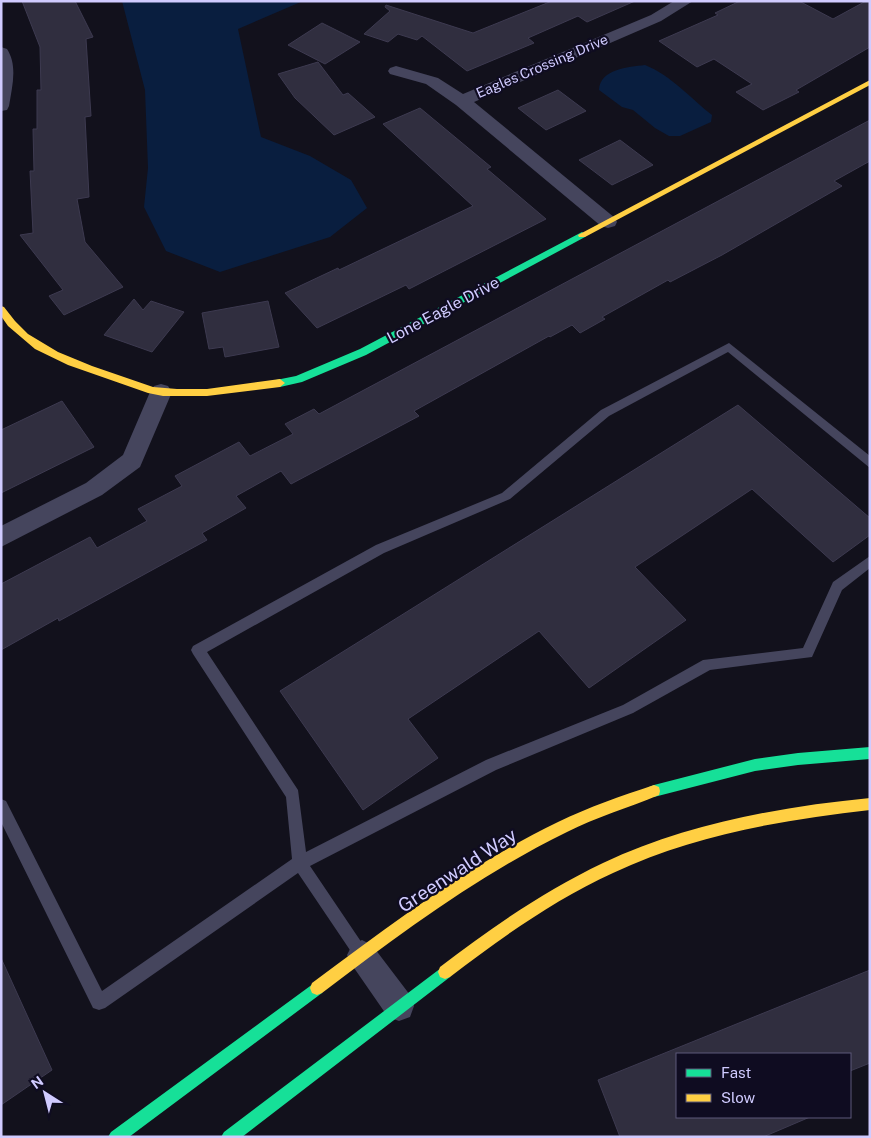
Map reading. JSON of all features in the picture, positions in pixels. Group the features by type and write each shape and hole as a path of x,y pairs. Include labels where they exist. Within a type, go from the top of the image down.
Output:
{"street":[{"name":"Eagles Crossing Drive","path":"608,222 462,101 656,18 686,1"},
{"path":"1,52 6,72 1,106"},
{"path":"396,72 432,82 462,101"},
{"name":"Lone Eagle Drive","path":"1,308 10,324 35,346 79,366 161,392 242,390 298,379 363,352 870,82"},
{"path":"1,538 94,489 132,461 161,392"},
{"name":"Greenwald Way","path":"116,1137 450,891 517,850 581,818 642,793 706,775 770,762 836,754 870,753"},
{"path":"229,1137 478,947 578,883 630,858 696,835 771,816 829,807 870,804"},
{"path":"362,955 399,1006"}],"lane":[{"path":"362,955 300,863 293,795 198,650 380,549 506,496 605,413 729,347 870,463"},
{"path":"1,806 99,1002 300,863 491,765 628,710 708,664 807,654 837,586 870,561"}],"water":[{"path":"122,1 303,1 238,29 261,137 310,156 351,180 367,208 330,237 220,272 166,251 144,207 148,168 145,90"},
{"path":"645,65 664,75 712,115 711,122 680,136 669,136 655,128 633,110 622,107 599,90 604,78 610,73 623,68"}],"building":[{"path":"22,1 75,1 93,37 86,39 91,116 85,117 89,197 77,199 85,242 123,287 64,315 49,296 63,290 20,235 33,233 30,171 34,171 33,129 37,129 37,90 41,90 40,47"},
{"path":"552,1 635,1 587,22 578,16 528,38 534,43 467,71 422,36 417,40 398,34 388,42 364,34 390,11 385,7 386,5 473,33"},
{"path":"740,1 799,1 833,19 866,1 870,1 870,47 796,90 799,92 763,110 736,92 752,84 714,59 697,67 659,41 718,15 715,13"},
{"path":"322,23 360,42 325,64 288,45"},
{"path":"318,62 343,95 348,93 375,117 334,135 295,98 278,74"},
{"path":"558,90 586,111 546,130 518,108"},
{"path":"420,108 491,167 487,169 546,219 409,289 406,285 317,328 285,293 338,268 339,270 473,206 383,124"},
{"path":"870,120 870,161 834,181 842,186 722,255 670,282 668,280 602,317 605,319 580,333 572,325 549,336 414,411 419,416 291,484 281,471 236,496 246,508 202,533 207,540 59,621 58,618 1,650 1,584 90,537 97,548 147,521 138,509 182,486 175,476 239,442 250,456 293,434 285,424 314,409 319,414"},
{"path":"620,140 653,165 612,185 579,160"},
{"path":"134,299 143,310 151,301 184,312 152,352 104,335"},
{"path":"268,301 279,347 225,357 223,347 209,349 202,313"},
{"path":"62,401 94,447 1,493 1,430"},
{"path":"738,405 870,518 870,535 833,562 752,489 635,567 686,620 589,688 539,631 408,719 438,758 363,810 280,691"},
{"path":"1,958 52,1070 1,1105"},
{"path":"870,970 870,1063 851,1071 851,1053 676,1053 676,1118 808,1118 763,1137 620,1137 598,1080"}],"traffic: fast":[{"path":"280,383 298,379 363,352 582,235"},
{"path":"654,791 755,765 798,759 870,753"},
{"path":"229,1137 445,972"},
{"path":"116,1137 317,988"}],"traffic: slow":[{"path":"582,235 870,82"},
{"path":"1,309 12,324 25,336 55,355 88,369 153,390 177,393 207,392 237,390 280,383"},
{"path":"317,988 436,901 519,849 608,807 654,791"},
{"path":"445,972 476,948 557,895 609,868 644,853 718,829 756,820 794,813 870,804"}]}
